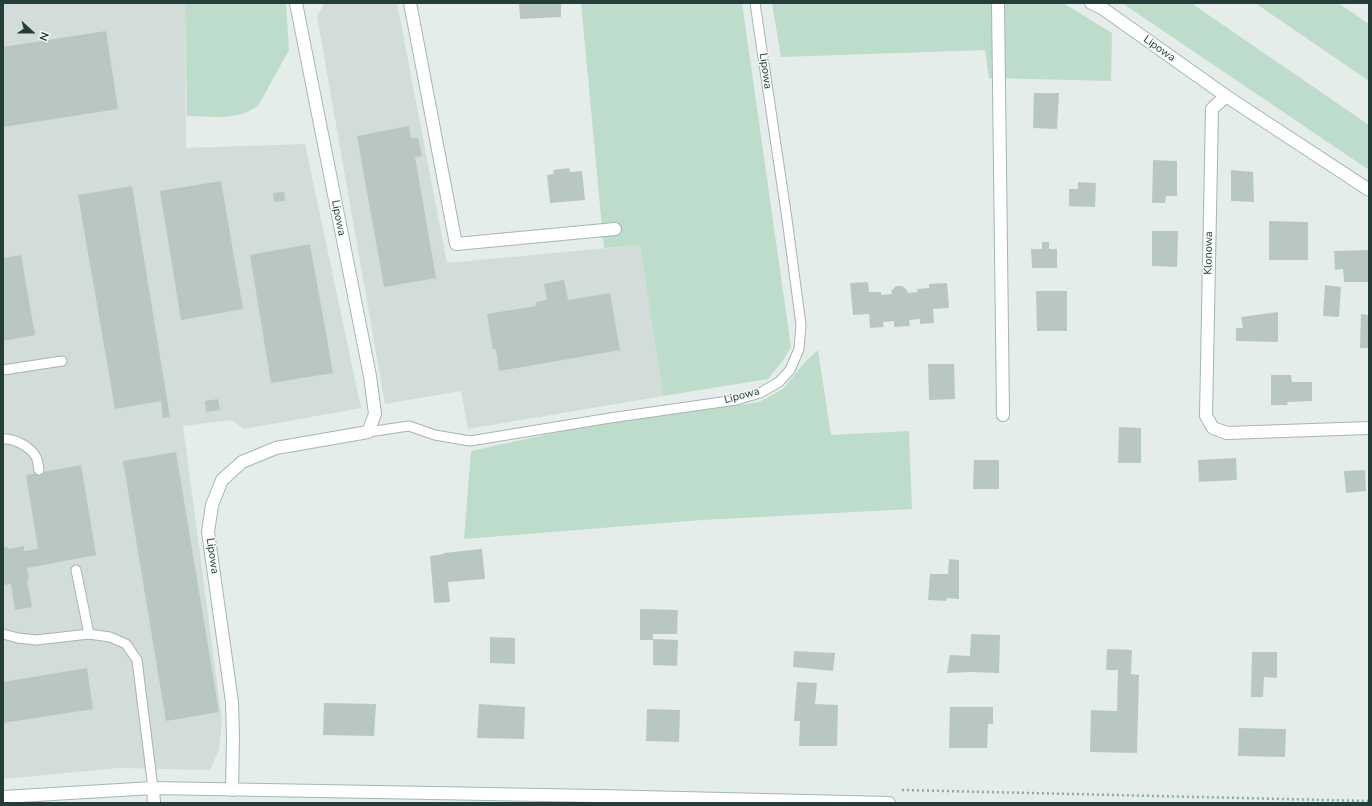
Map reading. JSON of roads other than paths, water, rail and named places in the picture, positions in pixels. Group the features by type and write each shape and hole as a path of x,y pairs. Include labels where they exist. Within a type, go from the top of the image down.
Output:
{"street":[{"name":"Lipowa","path":"232,790 232,702 208,532 212,505 222,480 242,462 276,448 368,432 375,414 370,376 296,3"},
{"path":"410,3 456,244 615,229"},
{"path":"998,3 1003,415"},
{"name":"Lipowa","path":"1091,3 1102,8 1226,96"},
{"path":"1226,96 1369,190"},
{"name":"Klonowa","path":"1226,96 1212,109 1206,416 1213,428 1227,433 1369,428"},
{"path":"153,788 154,803"},
{"path":"3,797 153,788 600,800 889,803"}],"lane":[{"name":"Lipowa","path":"368,432 409,426 435,435 470,441 610,418 736,400 760,393 779,382 790,370 799,349 801,325 786,211 755,3"},
{"path":"3,370 62,361"},
{"path":"3,439 18,443 30,450 36,458 39,470"},
{"path":"76,570 89,634"},
{"path":"3,634 18,638 36,640 89,634 110,637 126,644 137,660 153,788"}]}
